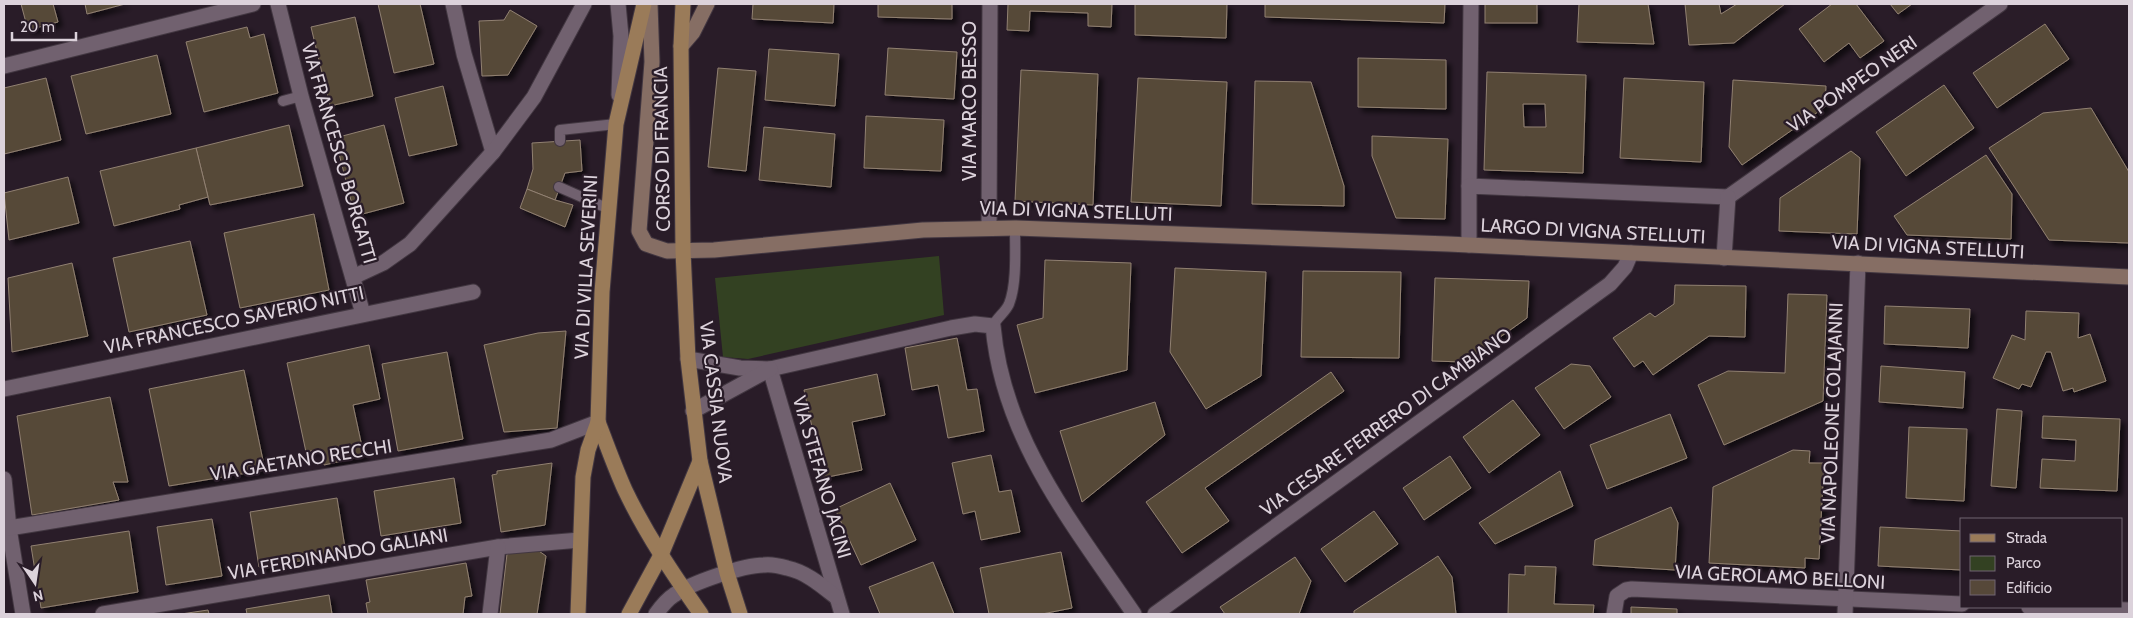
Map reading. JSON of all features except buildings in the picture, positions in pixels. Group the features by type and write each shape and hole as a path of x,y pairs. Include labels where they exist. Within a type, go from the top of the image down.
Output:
{"main road":[{"name":"VIA DI VILLA SEVERINI","path":"598,422 602,292 616,120 644,4"},
{"path":"650,4 652,62 639,231 643,242 650,246 667,251 683,251"},
{"name":"CORSO DI FRANCIA","path":"683,4 681,46 683,251"},
{"name":"CORSO DI FRANCIA","path":"681,46 693,32 707,4"},
{"name":"VIA DI VIGNA STELLUTI","path":"683,251 714,250 896,232 989,228 1469,245"},
{"name":"LARGO DI VIGNA STELLUTI","path":"1469,245 1724,258"},
{"name":"VIA CASSIA NUOVA","path":"683,251 688,360 700,461 727,573 740,614"},
{"name":"VIA DI VIGNA STELLUTI","path":"1724,258 2129,277"},
{"path":"577,611 585,463 598,422"},
{"path":"598,422 624,488 661,555 701,614"},
{"path":"629,614 661,555 700,461"}],"street":[{"path":"4,66 253,4"},
{"name":"VIA FRANCESCO BORGATTI","path":"278,4 301,96 363,314"},
{"path":"453,4 464,54 493,152"},
{"path":"353,277 384,263 410,244 493,152 534,97 584,4"},
{"name":"VIA DI VILLA SEVERINI","path":"616,120 620,46 618,4"},
{"name":"VIA MARCO BESSO","path":"989,228 990,4"},
{"name":"LARGO DI VIGNA STELLUTI","path":"1469,245 1471,4"},
{"name":"VIA POMPEO NERI","path":"1728,197 2000,4"},
{"name":"LARGO DI VIGNA STELLUTI","path":"1469,186 1728,197 1724,258"},
{"name":"VIA CESARE FERRERO DI CAMBIANO","path":"1155,614 1610,284 1625,267 1631,253"},
{"name":"VIA NAPOLEONE COLAJANNI","path":"1845,607 1858,263"},
{"name":"VIA FRANCESCO SAVERIO NITTI","path":"4,389 473,292"},
{"path":"693,411 770,370 951,328 975,324 993,326 996,352 1007,393 1036,465 1056,502 1134,614"},
{"path":"688,360 740,368 770,370"},
{"name":"VIA STEFANO JACINI","path":"770,370 842,614"},
{"name":"VIA GAETANO RECCHI","path":"9,528 551,440 598,422"},
{"path":"4,479 9,528 23,614"},
{"name":"VIA FERDINANDO GALIANI","path":"103,614 498,547 580,540"},
{"path":"490,614 498,547"},
{"name":"VIA STEFANO JACINI","path":"656,614 665,602 683,589 727,573 765,565 789,568 809,576 836,597"},
{"name":"VIA GEROLAMO BELLONI","path":"1614,614 1617,596 1626,590 1632,589 1845,607 1960,604"},
{"path":"2062,608 2129,610"}],"lane":[{"path":"284,100 301,96"},
{"path":"560,141 560,130 616,120"},
{"path":"560,187 609,208"},
{"path":"993,326 998,316 1006,309 1011,296 1015,228"}],"green space":[{"path":"939,256 944,315 748,359 723,357 715,278"}]}
